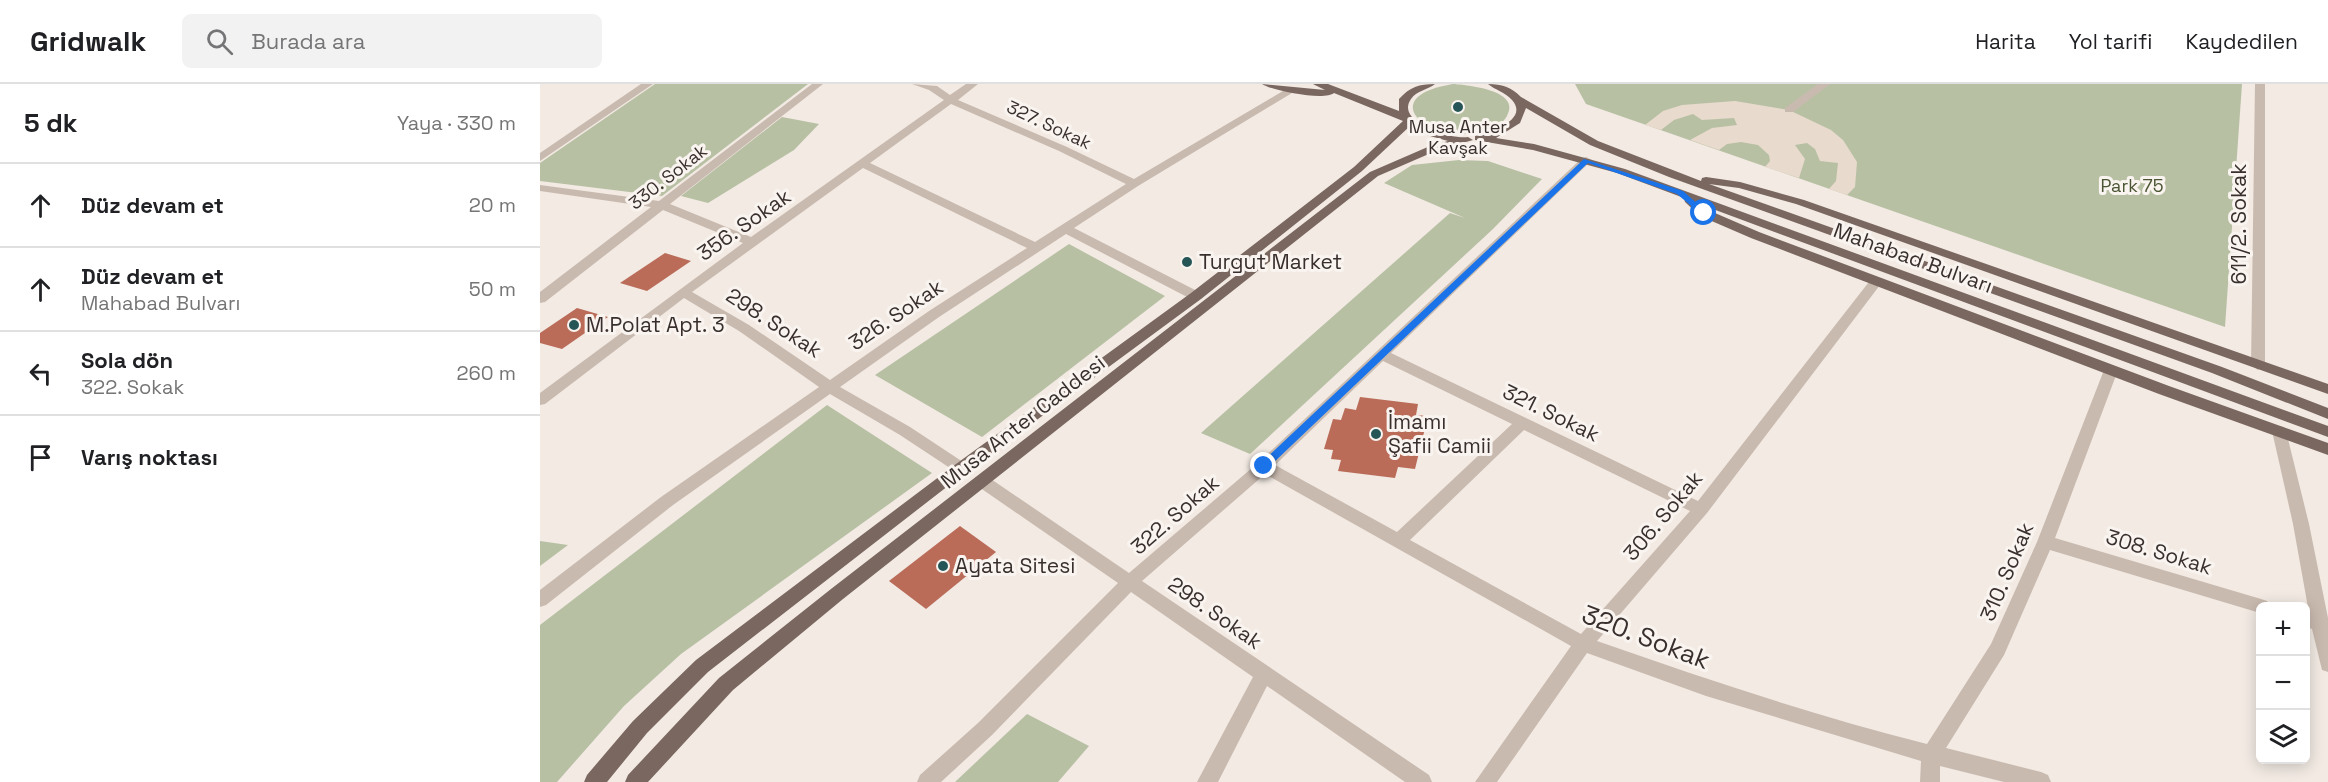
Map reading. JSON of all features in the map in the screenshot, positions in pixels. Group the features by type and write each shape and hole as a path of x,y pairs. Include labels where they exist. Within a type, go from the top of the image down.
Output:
{"main road":[{"path":"1267,84 1292,90 1347,93"},
{"path":"1318,84 1347,93 1407,120"},
{"path":"1407,120 1403,112 1405,102 1413,92 1430,84"},
{"name":"Mahabad Bulvarı","path":"1493,84 1514,93 1594,142 1673,175 2217,370 2328,414"},
{"name":"Musa Anter Caddesi","path":"635,782 726,684 1374,174 1434,148 1501,133 1512,126 1520,118 1522,109 1514,93"},
{"name":"Mahabad Bulvarı","path":"1407,120 1422,132 1435,136 1534,147 1586,160 1680,192 2328,432"},
{"name":"Musa Anter Caddesi","path":"594,782 640,728 702,666 961,468 1196,296 1358,169 1407,120"},
{"path":"1673,175 1740,185 1800,202 2328,389"},
{"path":"1680,192 1704,213 2111,370 2328,449"}],"street":[{"path":"540,158 648,84"},
{"name":"330. Sokak","path":"540,299 818,84"},
{"name":"327. Sokak","path":"917,84 933,88 950,100 1053,145 1134,184"},
{"name":"356. Sokak","path":"540,400 683,292 973,84"},
{"path":"1789,110 1825,84"},
{"name":"611/2. Sokak","path":"2258,365 2260,84"},
{"name":"326. Sokak","path":"540,600 667,501 828,386 1134,184 1292,90"},
{"name":"322. Sokak","path":"927,782 985,729 1130,582 1264,466 1586,160"},
{"path":"863,164 1036,248"},
{"path":"540,188 661,205 754,243"},
{"path":"1066,229 1196,296"},
{"name":"306. Sokak","path":"1485,782 1582,644 1701,509 1877,281"},
{"name":"298. Sokak","path":"683,292 744,328 828,386 905,431 961,468"},
{"name":"321. Sokak","path":"1383,355 1701,509"},
{"name":"310. Sokak","path":"1931,755 1998,649 2045,542 2111,370"},
{"path":"1398,541 1523,422"},
{"path":"2278,431 2301,524 2313,622 2328,664"},
{"name":"320. Sokak","path":"1264,466 1582,644 1718,691 1931,755 2041,782"},
{"name":"298. Sokak","path":"982,481 1422,782"},
{"name":"308. Sokak","path":"2045,542 2256,605"},
{"path":"1206,782 1264,674"},
{"path":"1930,782 1931,755"}],"green space":[{"path":"655,84 808,84 662,196 540,181 540,163"},
{"path":"1453,84 1480,88 1500,95 1507,100 1510,107 1507,116 1503,121 1487,130 1464,134 1445,132 1429,126 1418,118 1413,109 1416,99 1429,90"},
{"name":"Park 75","path":"1575,84 2242,84 2225,327 1586,104"},
{"path":"782,117 819,124 794,150 708,203 681,196"},
{"path":"1459,160 1488,161 1542,179 1493,229 1250,454 1201,433 1450,213 1465,218 1384,183 1412,165"},
{"path":"1069,244 1165,296 982,437 875,375"},
{"path":"827,405 932,473 681,654 624,706 557,782 540,782 540,625"},
{"path":"540,541 568,545 540,566"},
{"path":"1027,714 1089,746 1058,782 955,782"}],"shaded area":[{"path":"1735,101 1789,110 1831,130 1843,140 1857,162 1855,187 1847,195 1829,189 1836,181 1838,163 1820,161 1815,149 1807,143 1795,145 1805,159 1799,178 1765,167 1770,161 1769,155 1758,145 1741,142 1727,144 1719,150 1690,140 1712,128 1737,125 1734,118 1702,120 1693,114 1674,120 1661,130 1645,125 1663,111 1682,105"}],"building":[{"path":"665,253 691,261 647,291 620,283"},
{"name":"M.Polat Apt. 3","path":"577,308 608,317 562,349 540,343 540,333"},
{"name":"İmamı Şafii Camii","path":"1360,397 1418,404 1416,415 1428,416 1415,469 1398,467 1395,478 1338,471 1341,460 1331,459 1333,450 1324,449 1333,419 1341,420 1345,408 1356,410"},
{"name":"Ayata Sitesi","path":"960,526 996,552 926,609 889,581"}],"place":[{"name":"Musa Anter Kavşak","path":"1458,107"},
{"name":"Turgut Market","path":"1187,262"},
{"name":"M.Polat Apt. 3","path":"574,325"},
{"name":"İmamı Şafii Camii","path":"1376,434"},
{"name":"Ayata Sitesi","path":"943,566"}],"route":[{"path":"1264,466 1586,160 1680,192 1704,213"}]}
